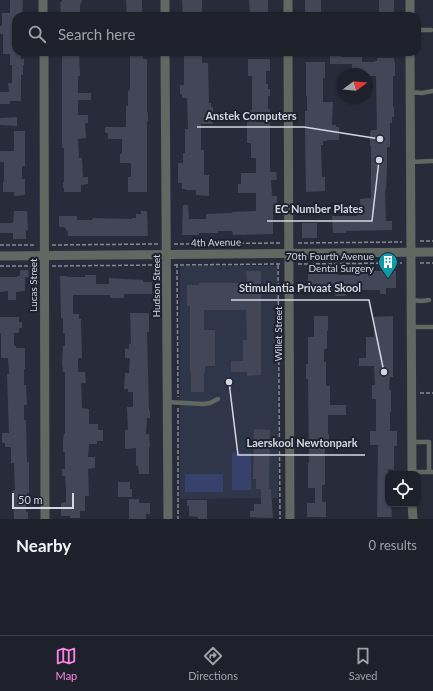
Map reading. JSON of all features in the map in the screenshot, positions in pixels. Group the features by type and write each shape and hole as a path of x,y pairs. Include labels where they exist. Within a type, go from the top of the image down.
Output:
{"street":[{"path":"43,0 43,12"},
{"path":"165,0 165,12"},
{"path":"288,0 288,12"},
{"path":"410,0 410,12"},
{"name":"Lucas Street","path":"44,56 45,519"},
{"name":"Hudson Street","path":"165,56 168,519"},
{"name":"Willet Street","path":"288,56 290,519"},
{"path":"410,56 412,471"},
{"name":"4th Avenue","path":"0,256 166,254 289,248 433,252"},
{"path":"412,507 413,519"}],"lane":[{"path":"421,30 432,30"},
{"path":"410,92 422,93 433,91"},
{"path":"410,162 433,161"},
{"path":"412,300 429,300"},
{"path":"412,327 433,327"},
{"path":"167,402 204,404 218,399"},
{"path":"412,442 429,442 431,472 421,473"}],"path":[{"path":"0,245 166,244 289,248 433,241"},
{"path":"0,266 433,263"},
{"path":"177,264 178,519"},
{"path":"278,264 280,519"},
{"path":"230,379 230,389"},
{"path":"424,393 433,393"}],"shaded area":[{"path":"180,266 277,266 278,498 180,499"},
{"path":"232,453 251,453 251,490 232,490"},
{"path":"185,474 223,474 223,492 185,492"}],"building":[{"path":"10,0 23,1 22,12 12,12 12,56 21,56 21,59 24,59 23,75 21,75 21,101 10,101 10,104 0,104 0,92 9,92 8,83 12,83 12,65 10,65 10,54 3,54 3,34 0,34 0,26 2,26 2,13 10,13"},
{"path":"62,0 82,0 80,12 61,12 60,2 62,2"},
{"path":"126,0 142,0 142,12 127,12"},
{"path":"182,0 202,0 202,12 183,12"},
{"path":"249,0 268,0 268,12 250,12"},
{"path":"305,0 321,0 321,12 305,12"},
{"path":"379,0 394,0 394,12 379,12"},
{"path":"62,56 79,56 80,76 78,76 78,93 91,93 91,100 78,100 78,115 88,115 88,123 85,123 86,138 78,139 79,158 82,158 83,177 88,177 88,184 81,185 81,192 64,192 64,148 62,148"},
{"path":"130,56 143,56 143,59 147,59 147,192 128,192 128,177 131,177 131,163 120,163 120,154 122,154 122,139 108,139 108,133 105,133 105,127 126,127 126,106 128,106 128,90 130,91"},
{"path":"184,56 202,56 202,63 208,63 209,103 211,103 211,107 213,107 213,124 201,124 201,150 204,150 204,175 209,175 209,196 196,195 196,190 182,189 182,183 178,183 178,163 183,163 183,153 185,153 185,129 188,129 187,98 182,98 182,94 180,94 180,85 184,85"},
{"path":"330,56 362,57 362,62 374,62 377,61 377,58 394,58 394,117 392,117 392,123 390,123 390,147 387,147 385,190 386,221 392,221 392,230 346,231 346,233 333,233 332,216 357,216 357,214 361,214 360,199 371,198 370,132 371,130 377,130 376,76 373,76 373,68 352,68 352,64 330,64"},
{"path":"248,59 270,59 270,71 266,71 266,84 268,84 268,89 270,89 270,96 268,96 268,109 270,109 270,172 276,172 277,180 271,180 272,196 277,196 277,205 273,205 273,234 233,235 232,231 218,231 218,233 182,235 183,205 188,205 189,219 206,219 206,214 256,211 256,193 238,193 238,184 241,184 241,173 256,173 256,158 251,158 251,143 247,143 247,116 251,116 250,110 252,110 252,76 248,76"},
{"path":"306,62 325,62 323,102 333,102 332,125 339,127 339,140 323,141 323,145 321,145 322,177 325,177 325,191 306,192"},
{"path":"17,117 17,126 0,125 0,118"},
{"path":"14,131 25,131 25,166 22,166 22,179 25,179 25,195 14,196 14,192 3,192 4,162 0,162 0,151 14,151"},
{"path":"14,211 27,211 28,230 26,230 26,239 13,239 13,233 0,233 0,223 13,223"},
{"path":"141,211 147,211 148,236 68,236 68,232 64,227 59,227 59,216 77,216 77,220 92,220 93,218 132,219 136,218 136,214 141,214"},
{"path":"302,223 317,223 317,238 302,238"},
{"path":"20,270 28,270 29,277 25,277 25,291 16,292 16,300 8,300 8,291 0,292 0,277 20,276"},
{"path":"246,271 261,271 261,375 247,376 247,372 231,372 231,361 243,361 243,340 247,340 246,310 204,310 204,330 215,330 215,366 205,366 204,392 191,392 190,306 187,306 187,285 199,285 199,283 247,283"},
{"path":"356,271 396,271 396,288 386,288 386,294 380,294 380,290 346,290 346,296 335,296 335,292 308,292 308,274 356,275"},
{"path":"85,275 96,275 96,284 109,284 109,278 152,282 152,294 124,294 124,298 110,298 110,295 73,295 73,314 79,314 79,319 81,319 82,358 78,358 78,372 85,372 86,383 81,383 82,408 89,409 89,424 98,424 98,430 103,430 103,441 97,441 97,444 89,444 88,457 95,457 95,468 88,469 89,496 85,496 85,511 80,511 80,518 70,518 70,516 61,516 61,503 66,502 66,488 65,476 62,476 62,469 65,469 63,440 65,434 65,372 63,372 62,363 63,346 65,346 65,333 63,333 63,318 61,318 60,276 85,277"},
{"path":"130,313 149,313 149,332 147,332 150,418 147,418 146,434 149,434 150,447 149,474 139,474 138,466 136,466 136,448 125,449 125,430 128,430 127,407 133,407 133,392 128,392 128,389 124,389 125,373 129,373 130,358 125,358 125,348 129,349 129,344 131,344"},
{"path":"314,316 328,316 327,349 324,349 324,362 326,362 326,386 330,386 330,405 346,405 346,415 328,415 328,434 329,439 332,439 332,446 325,446 325,485 322,485 322,502 326,502 326,517 307,517 307,503 315,503 315,488 308,488 308,379 306,379 306,364 308,364 308,337 314,337"},
{"path":"393,316 393,377 390,377 389,390 391,390 390,431 397,431 397,446 394,446 394,470 388,469 388,471 385,471 385,507 391,507 392,517 377,517 378,445 370,445 370,431 376,431 376,399 372,399 372,385 375,385 374,366 359,366 359,358 366,358 366,337 374,337 374,317"},
{"path":"0,317 19,317 19,322 22,322 22,328 19,328 19,333 14,333 14,346 16,346 16,348 25,348 24,385 26,385 27,405 24,405 24,420 26,420 27,462 29,462 29,493 27,493 26,497 26,512 28,512 28,519 14,519 14,463 11,463 11,447 5,447 5,443 2,443 2,433 9,433 7,374 9,374 8,358 1,358"},
{"path":"254,429 270,430 269,489 271,489 273,518 250,517 250,511 254,511 254,504 261,504 261,489 256,489 256,479 253,479"},
{"path":"118,482 130,482 132,497 118,497"},
{"path":"129,499 139,499 139,503 150,503 150,514 146,514 146,519 129,519"},
{"path":"187,500 207,500 207,519 198,519 198,517 189,516 189,506 187,506"}],"place":[{"name":"Anstek Computers","path":"380,139"},
{"name":"EC Number Plates","path":"379,160"},
{"name":"70th Fourth Avenue Dental Surgery","path":"388,279"},
{"name":"Stimulantia Privaat Skool","path":"384,372"},
{"name":"Laerskool Newtonpark","path":"229,382"}]}
